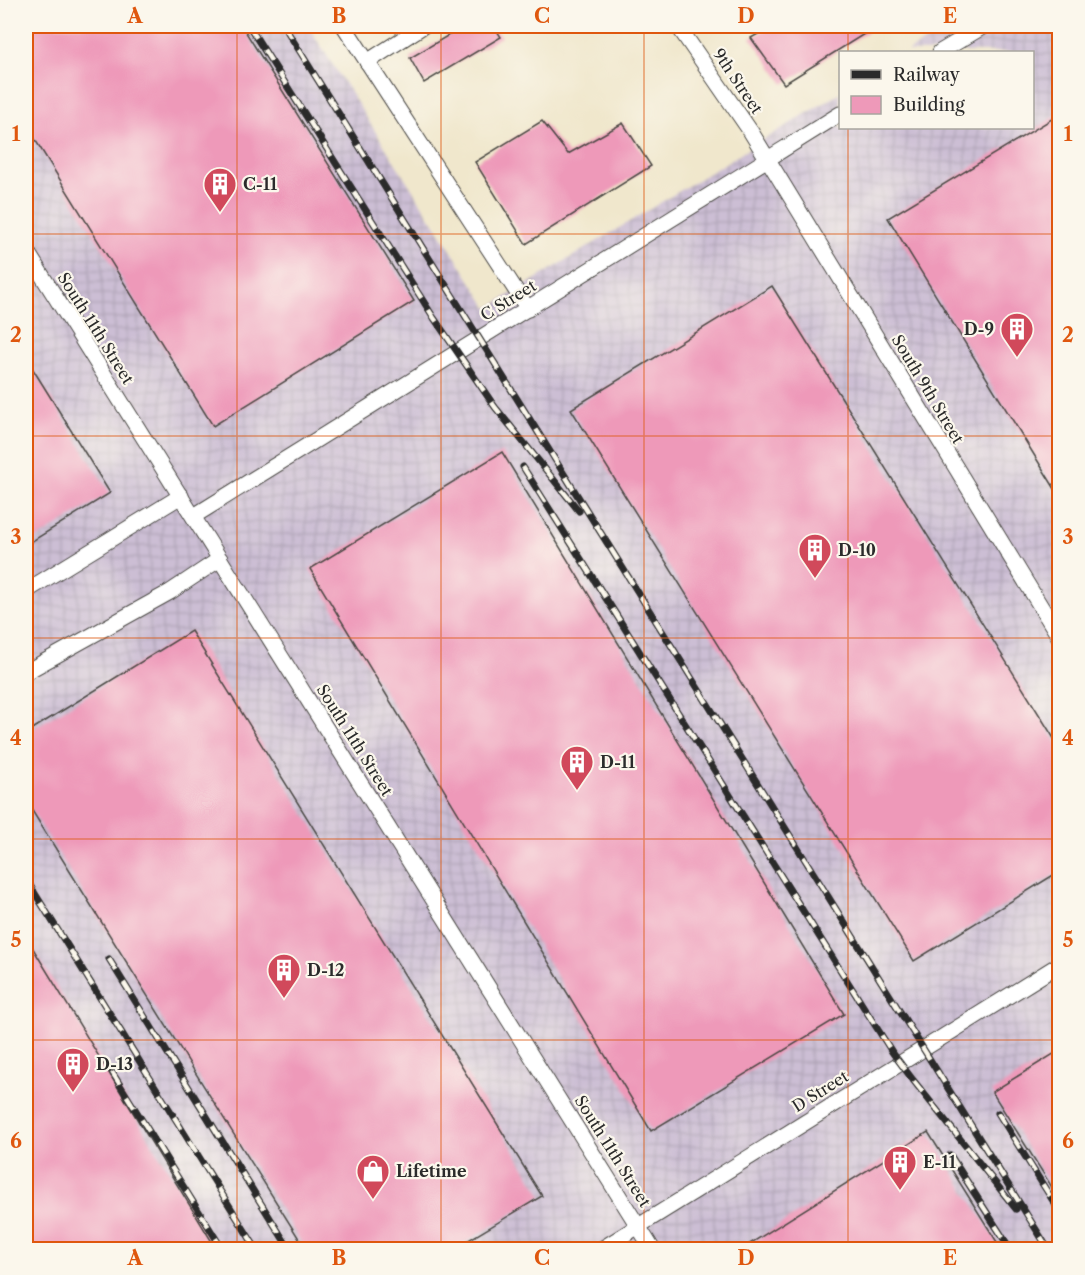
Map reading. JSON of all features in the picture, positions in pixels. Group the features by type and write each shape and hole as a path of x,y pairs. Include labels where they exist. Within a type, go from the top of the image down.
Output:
{"lane":[{"path":"344,26 528,309"},
{"path":"367,62 423,26"},
{"name":"9th Street","path":"678,26 767,159"},
{"path":"942,51 984,26"},
{"name":"C Street","path":"194,516 839,115"},
{"name":"South 9th Street","path":"767,159 1059,638"},
{"name":"South 11th Street","path":"26,250 653,1250"},
{"path":"26,591 181,496"},
{"path":"26,672 170,592 220,559"},
{"name":"D Street","path":"600,1250 1059,964"}],"shaded area":[{"path":"26,26 308,26 488,308 839,94 839,129 1034,129 1034,51 909,51 952,26 1059,26 1059,1249 26,1249"}],"building":[{"name":"C-11","path":"26,26 242,26 414,301 213,426 26,125"},
{"path":"464,26 494,26 501,37 424,83 410,58"},
{"path":"772,26 877,26 784,84 751,38"},
{"name":"D-9","path":"1060,114 1060,497 888,218"},
{"path":"542,121 568,154 623,123 651,166 526,244 475,162"},
{"name":"D-10","path":"772,286 1060,748 1060,871 914,961 571,409"},
{"path":"26,358 110,493 26,545"},
{"name":"D-11","path":"502,452 844,1014 651,1131 310,569"},
{"name":"D-12","path":"191,631 542,1196 452,1250 306,1250 26,801 26,733"},
{"name":"D-13","path":"26,937 217,1250 26,1250"},
{"path":"1060,1050 1060,1200 992,1092"},
{"name":"E-11","path":"928,1132 1002,1250 740,1250"}],"railway":[{"path":"249,26 434,318 495,407 579,511"},
{"path":"284,26 1049,1250"},
{"path":"523,467 892,1052 1016,1209"},
{"path":"26,879 257,1250"},
{"path":"109,959 290,1250"},
{"path":"112,1072 223,1250"},
{"path":"998,1113 1060,1212"},
{"path":"950,1155 1011,1250"}],"place":[{"name":"C-11","path":"220,213"},
{"name":"D-9","path":"1017,358"},
{"name":"D-10","path":"815,579"},
{"name":"D-11","path":"577,791"},
{"name":"D-12","path":"284,999"},
{"name":"D-13","path":"73,1093"},
{"name":"E-11","path":"900,1191"},
{"name":"Lifetime","path":"373,1200"}]}
